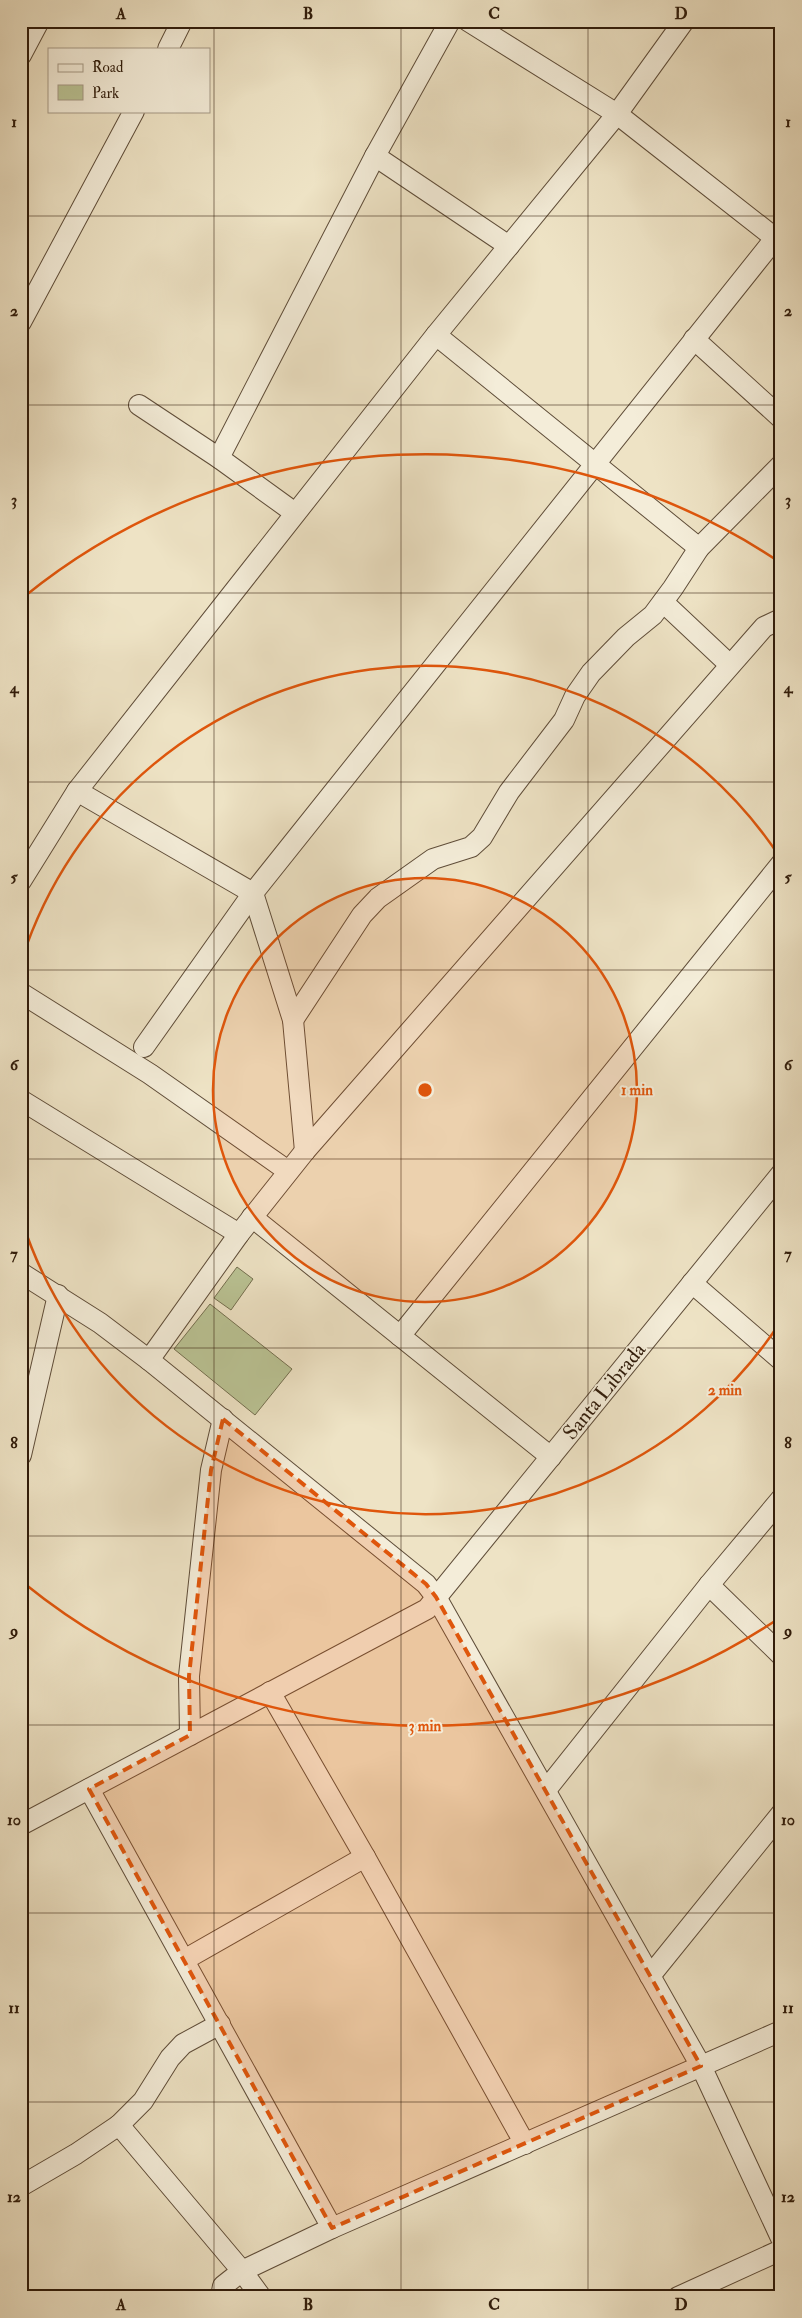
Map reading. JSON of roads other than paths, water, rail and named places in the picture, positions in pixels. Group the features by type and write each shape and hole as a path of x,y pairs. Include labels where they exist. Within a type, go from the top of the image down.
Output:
{"street":[{"path":"21,55 39,21"},
{"path":"168,48 182,21"},
{"path":"219,458 375,156 450,21"},
{"path":"144,1047 252,893 778,235 617,114 468,21"},
{"path":"21,880 77,791 294,512 617,114 684,21"},
{"path":"21,322 133,112"},
{"path":"375,156 509,246"},
{"path":"436,335 699,548"},
{"path":"694,339 781,418"},
{"path":"139,405 219,458 294,512"},
{"path":"293,1020 362,914 378,898 434,859 471,847 482,837 509,792 564,720 582,684 626,637 653,615 699,548 781,465"},
{"path":"662,602 730,665"},
{"path":"149,1360 239,1234 304,1151 764,627 781,619"},
{"path":"77,791 252,893 293,1020 304,1151"},
{"path":"400,1336 781,864"},
{"path":"21,993 150,1074 288,1171"},
{"path":"21,1100 239,1234"},
{"name":"Santa Librada","path":"432,1603 781,1174"},
{"path":"252,1217 551,1457"},
{"path":"21,1273 100,1323 149,1360 426,1584 432,1603 546,1790 701,2066 781,2238"},
{"path":"692,1282 781,1360"},
{"path":"21,1455 58,1295"},
{"path":"190,1735 188,1676 211,1470 223,1419"},
{"path":"546,1790 709,1584 781,1499"},
{"path":"709,1584 781,1655"},
{"path":"21,1825 432,1603"},
{"path":"270,1692 365,1857 524,2144"},
{"path":"89,1789 332,2228"},
{"path":"650,1976 781,1814"},
{"path":"184,1960 365,1857"},
{"path":"21,2186 119,2126 143,2101 170,2058 183,2044 220,2024"},
{"path":"221,2297 223,2286 242,2271 332,2228 781,2031"},
{"path":"119,2126 242,2271 261,2297"},
{"path":"678,2297 781,2250"}]}
